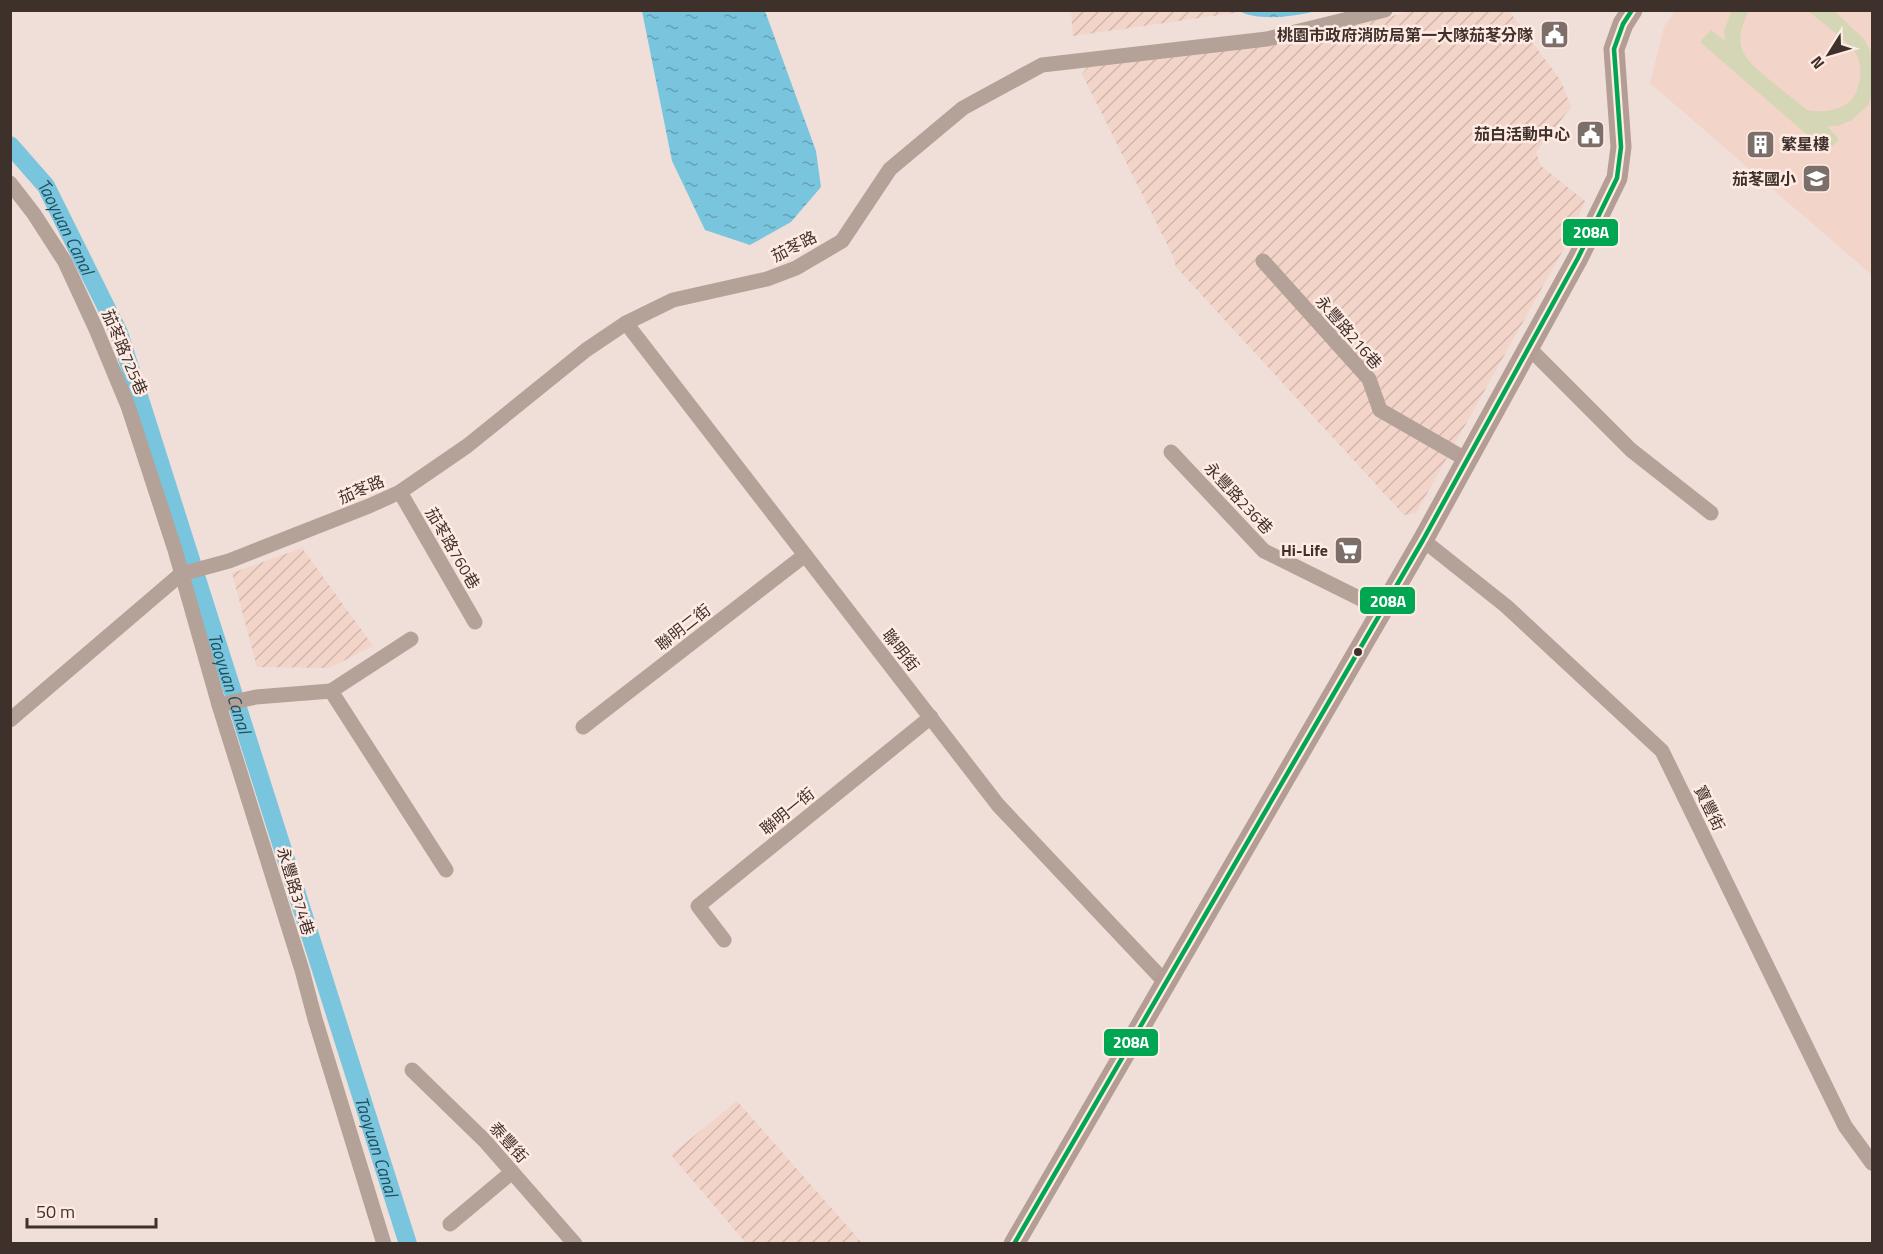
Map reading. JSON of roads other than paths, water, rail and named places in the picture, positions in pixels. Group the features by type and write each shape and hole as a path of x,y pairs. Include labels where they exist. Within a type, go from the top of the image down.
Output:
{"street":[{"name":"茄苳路","path":"184,573 219,564 400,492 467,446 586,350 626,322 673,300 767,279 796,268 842,241 890,169 963,108 1042,65 1267,39 1385,10"},
{"path":"1014,1244 1383,610 1578,258 1617,178 1621,147 1614,49 1623,24 1632,10"},
{"name":"茄苳路725巷","path":"10,183 34,214 65,262 96,329 128,406 175,550"},
{"name":"永豐路216巷","path":"1263,261 1369,379 1380,410 1467,460"},
{"name":"聯明街","path":"626,322 998,805 1166,983"},
{"path":"1529,348 1631,450 1711,513"},
{"name":"永豐路236巷","path":"1171,452 1264,550 1383,610"},
{"name":"茄苳路760巷","path":"400,492 474,622"},
{"name":"寶豐街","path":"1423,540 1506,606 1662,751 1845,1126 1872,1163"},
{"name":"永豐路374巷","path":"175,550 224,704 315,1019 384,1244"},
{"name":"聯明二街","path":"583,728 805,555"},
{"path":"10,720 184,573"},
{"path":"224,704 256,697 331,691 411,639"},
{"path":"331,691 446,870"},
{"name":"聯明一街","path":"724,940 698,906 931,717"},
{"name":"泰豐街","path":"412,1070 485,1141 575,1244"},
{"path":"450,1224 512,1172"}],"water":[{"path":"642,11 765,11 816,151 821,187 791,222 750,245 705,230 672,161"},
{"path":"1239,11 1317,11 1267,17"}],"waterway":[{"name":"Taoyuan Canal","path":"10,145 46,186 119,333 408,1244"}],"place":[{"name":"桃園市政府消防局第一大隊茄苳分隊","path":"1554,35"},
{"name":"茄白活動中心","path":"1591,134"},
{"name":"繁星樓","path":"1760,144"},
{"name":"茄苳國小","path":"1817,179"},
{"name":"Hi-Life","path":"1349,550"}]}
